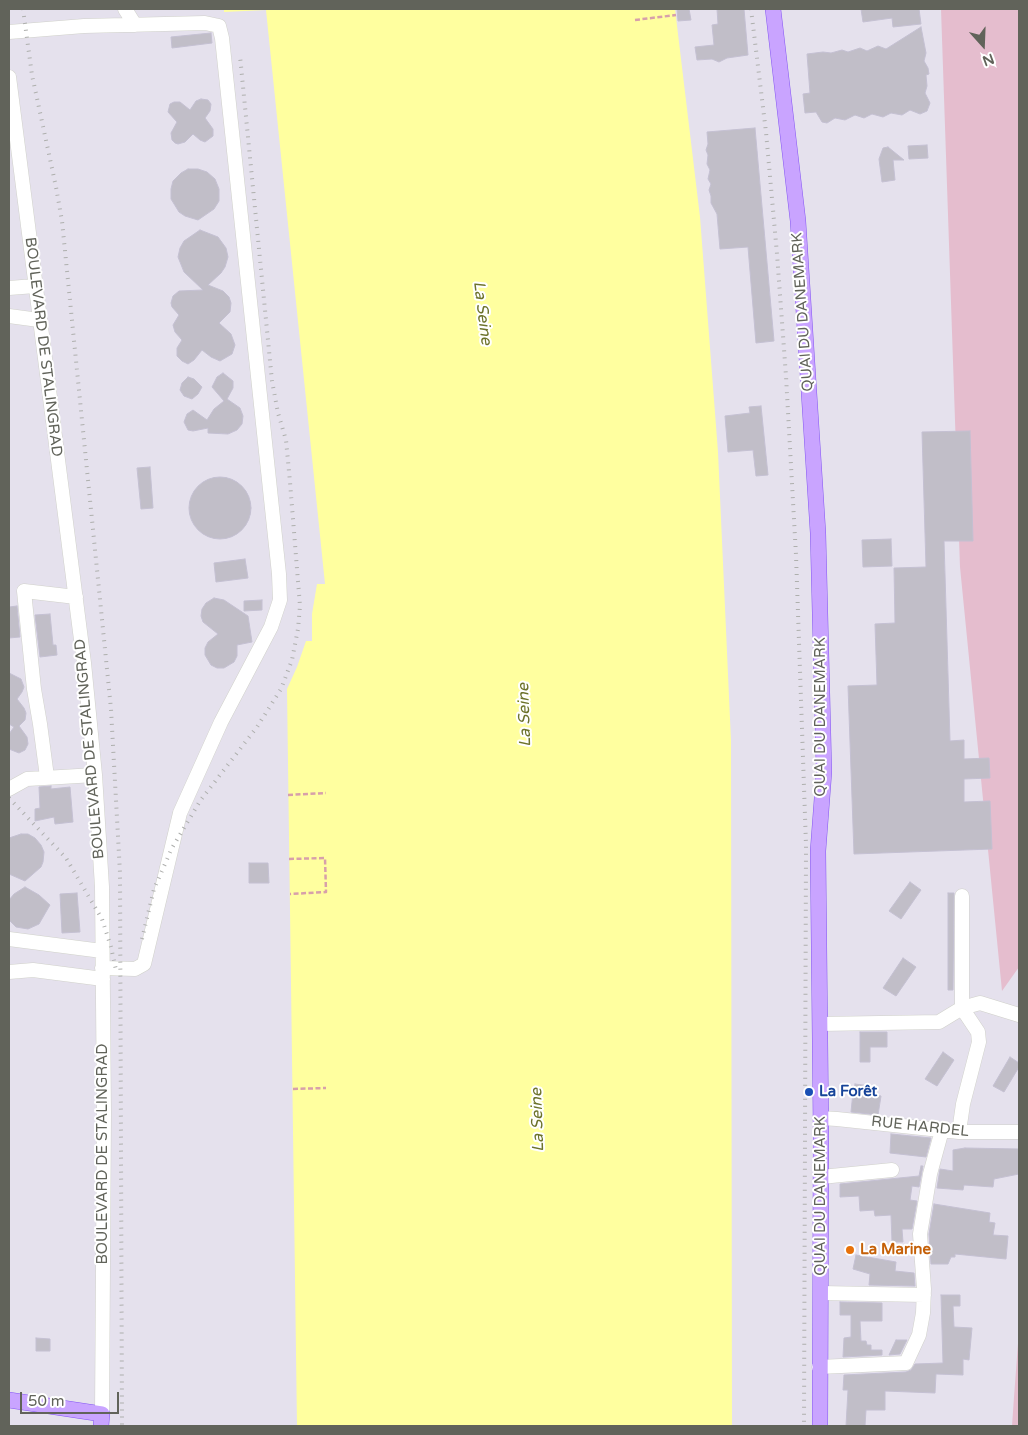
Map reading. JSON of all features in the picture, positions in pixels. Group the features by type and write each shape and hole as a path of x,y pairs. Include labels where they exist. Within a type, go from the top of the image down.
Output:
{"main road":[{"name":"QUAI DU DANEMARK","path":"773,9 798,221 818,533 824,772 818,851 821,1177 820,1426"},
{"path":"9,1400 101,1420"}],"street":[{"path":"125,9 135,25"},
{"path":"9,32 74,26 205,23 219,26 278,564 280,600 270,627 221,722 180,813 144,964 135,969 103,974 33,970 9,972"},
{"name":"BOULEVARD DE STALINGRAD","path":"9,76 13,148 35,286 84,663 102,887 104,1153 101,1420"},
{"path":"9,288 35,286"},
{"path":"9,316 39,320"},
{"path":"47,777 34,689 24,591 76,597"},
{"path":"9,789 27,779 94,775"},
{"path":"959,1132 963,1104 979,1042 978,1032 962,1008 962,896"},
{"path":"9,939 102,950"},
{"path":"820,1024 939,1022 962,1008 980,1003 1019,1015"},
{"name":"RUE HARDEL","path":"820,1118 837,1118 959,1132 1019,1132"},
{"path":"819,1367 906,1363 919,1335 923,1313 924,1295 920,1234 930,1174 942,1130"},
{"path":"821,1177 892,1170"},
{"path":"821,1292 924,1295"}],"path":[{"path":"635,20 676,15"},
{"path":"288,795 326,793"},
{"path":"289,860 325,858 326,892 290,894"},
{"path":"293,1089 326,1088"}],"shaded area":[{"path":"941,9 1019,9 1019,967 1002,991 960,567"},
{"path":"1019,1330 1019,1426 1012,1426 1014,1397"}],"water":[{"name":"La Seine","path":"224,9 675,9 700,217 718,452 731,741 732,1426 297,1426 287,689 306,641 312,641 312,614 317,584 325,584 266,10 224,12"}],"building":[{"path":"677,9 689,9 691,20 678,21"},
{"path":"717,9 744,9 748,55 727,58 719,62 712,59 697,60 695,47 714,45 712,25 718,24"},
{"path":"861,9 919,9 921,24 893,27 892,18 863,22"},
{"path":"921,27 926,53 924,61 929,74 926,75 927,86 925,93 930,103 927,111 920,114 910,110 902,115 891,113 883,117 872,114 864,118 855,115 845,120 835,118 827,123 822,122 816,112 805,113 803,94 810,93 807,54 831,53 842,50 848,52 860,48 867,51 878,46 886,49"},
{"path":"211,33 212,43 172,48 171,37"},
{"path":"201,99 208,100 211,104 210,111 205,118 213,129 213,136 205,142 193,134 185,142 175,143 172,140 171,133 177,122 168,112 170,104 180,102 190,110 196,101"},
{"path":"755,128 774,341 756,343 748,247 720,249 717,214 711,203 709,190 711,184 708,179 710,170 707,164 708,155 706,150 708,144 707,132"},
{"path":"927,145 928,158 909,159 908,146"},
{"path":"888,147 904,160 893,160 895,180 882,182 879,159 883,148"},
{"path":"188,169 198,169 207,172 215,179 219,189 219,201 214,209 198,220 179,212 171,199 173,181"},
{"path":"200,230 218,237 226,248 228,257 225,267 208,285 223,291 229,297 231,303 230,312 219,323 231,334 235,345 232,354 220,361 202,350 188,364 177,356 177,348 182,340 175,332 173,325 179,315 171,303 173,296 179,291 203,290 184,272 178,257 184,241"},
{"path":"223,373 233,381 233,388 227,399 240,408 243,416 242,424 237,430 228,434 208,433 208,428 188,430 184,422 187,414 193,410 207,420 214,409 224,401 212,387 217,377"},
{"path":"188,377 194,379 202,387 192,399 184,396 180,390 182,383"},
{"path":"761,406 768,475 756,476 753,450 728,452 725,416 750,413 749,407"},
{"path":"970,431 973,541 944,541 950,741 964,740 964,759 989,758 990,778 964,779 964,802 990,801 992,849 854,854 848,686 877,685 875,624 895,623 894,568 926,567 922,432"},
{"path":"150,467 153,508 141,509 137,468"},
{"path":"214,477 226,477 242,486 249,496 251,508 249,520 242,530 226,539 214,539 203,534 194,525 189,514 189,502 194,491 203,482"},
{"path":"891,539 892,566 863,567 862,540"},
{"path":"245,559 248,578 216,582 214,563"},
{"path":"214,598 224,600 248,616 252,642 237,645 237,656 234,662 224,668 217,668 211,665 205,655 205,648 208,642 218,634 203,622 201,616 202,609 206,603"},
{"path":"262,600 262,610 244,611 244,601"},
{"path":"17,606 20,637 9,638 9,607"},
{"path":"50,614 53,645 56,645 57,655 40,657 35,615"},
{"path":"9,673 21,679 24,687 17,699 26,713 25,720 19,726 27,737 28,744 25,750 19,753 9,749 9,734 14,727 9,724"},
{"path":"51,786 51,789 70,787 73,822 55,824 54,817 35,821 35,809 40,808 39,787"},
{"path":"28,834 35,838 44,852 41,867 25,881 9,874 9,838"},
{"path":"249,863 268,863 269,883 249,883"},
{"path":"910,882 921,890 901,919 889,911"},
{"path":"25,887 39,895 50,905 39,924 28,929 16,927 9,920 9,900 14,894"},
{"path":"77,893 80,932 62,933 60,894"},
{"path":"948,893 954,893 953,990 948,990"},
{"path":"903,958 916,967 896,996 883,988"},
{"path":"860,1032 887,1032 887,1047 870,1047 870,1062 860,1062"},
{"path":"943,1052 954,1060 937,1086 925,1079"},
{"path":"1010,1057 1019,1063 1019,1067 1004,1092 993,1086"},
{"path":"855,1084 870,1086 869,1093 881,1096 878,1115 851,1112"},
{"path":"891,1134 931,1138 926,1157 890,1153"},
{"path":"965,1148 1019,1149 1019,1174 994,1179 993,1187 964,1185 963,1190 937,1188 940,1169 953,1171 953,1150"},
{"path":"921,1166 923,1166 919,1187 912,1186 910,1200 917,1201 912,1229 902,1229 903,1242 892,1242 891,1215 875,1216 874,1210 860,1211 859,1196 840,1197 840,1184 919,1176"},
{"path":"934,1204 990,1213 989,1222 995,1223 993,1235 1008,1236 1006,1259 955,1254 955,1257 951,1257 948,1264 931,1264 929,1234"},
{"path":"856,1255 896,1262 895,1271 914,1273 915,1286 869,1285 870,1274 853,1269"},
{"path":"941,1295 960,1295 960,1306 953,1306 954,1327 972,1328 969,1360 963,1359 963,1375 936,1374 935,1393 885,1391 885,1410 866,1410 865,1426 846,1426 848,1390 843,1390 844,1375 906,1372 911,1370 915,1364 943,1363"},
{"path":"840,1302 882,1303 882,1321 860,1321 861,1341 866,1341 867,1345 871,1345 871,1350 882,1350 882,1355 843,1357 844,1338 851,1337 851,1315 840,1315"},
{"path":"36,1338 50,1339 50,1351 36,1351"},
{"path":"896,1340 907,1340 900,1354 889,1355"}],"railway":[{"path":"23,9 32,75 62,221 111,709 120,873 122,1426"},
{"path":"751,9 766,132 777,254 796,555 806,845 804,1426"},
{"path":"142,939 154,889 172,848 200,801 257,727 281,689 292,660 298,629 300,606 286,440 278,413 272,381 240,56"},
{"path":"9,798 66,858 102,919 116,970"}],"place":[{"name":"La Forêt","path":"809,1092"},
{"name":"La Marine","path":"850,1250"}]}
